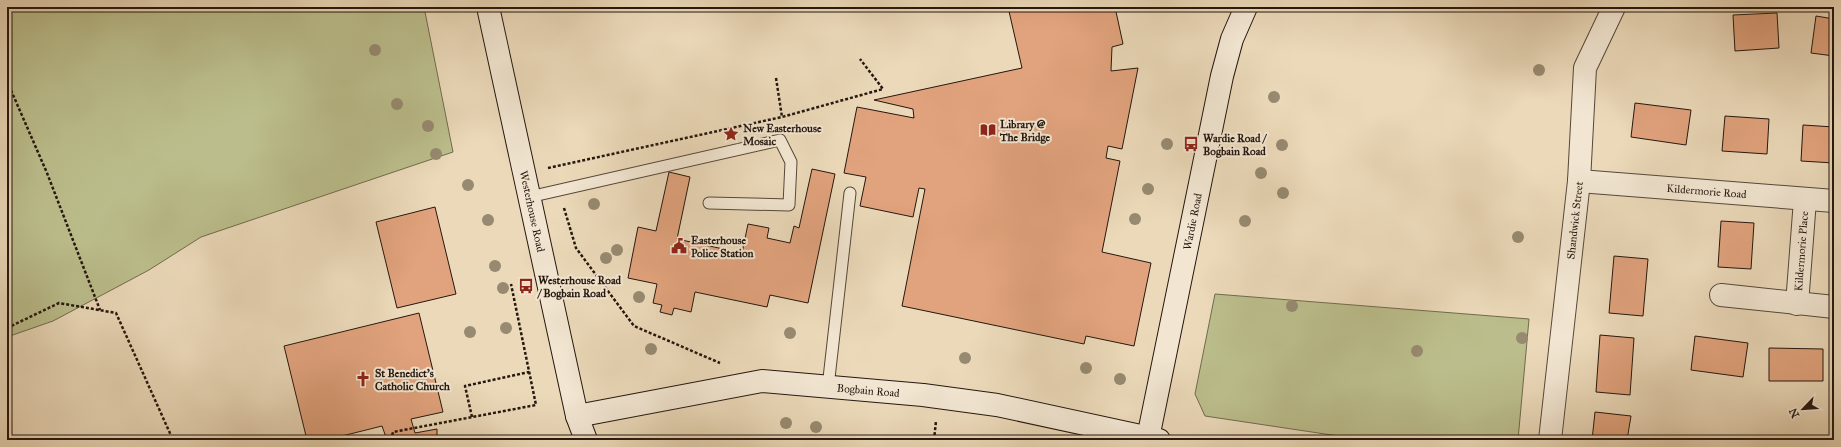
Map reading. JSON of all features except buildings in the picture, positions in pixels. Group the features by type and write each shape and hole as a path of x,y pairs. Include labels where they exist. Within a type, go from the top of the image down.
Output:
{"street":[{"name":"Westerhouse Road","path":"488,7 576,416 578,440"},
{"name":"Wardie Road","path":"1154,439 1222,76 1232,39 1246,7"},
{"name":"Shandwick Street","path":"1550,440 1579,181 1586,68 1614,7"},
{"name":"Kildermorie Road","path":"1579,181 1834,201"},
{"name":"Kildermorie Place","path":"1797,304 1806,200"},
{"name":"Kildermorie Place","path":"1721,295 1834,307"},
{"name":"Bogbain Road","path":"576,416 762,381 923,395 997,405 1154,439"},
{"name":"Westerhouse Road","path":"576,416 586,440"}],"lane":[{"path":"529,197 780,140 791,162 789,205 709,203"},
{"path":"828,386 850,193"}],"path":[{"path":"524,174 782,118 883,89 860,59"},
{"path":"776,78 782,118"},
{"path":"7,81 47,173 100,310"},
{"path":"559,190 576,248 634,326 727,366"},
{"path":"391,440 393,432 536,405 510,284"},
{"path":"7,328 59,303 116,313 173,440"},
{"path":"472,417 465,386 529,372"}],"green space":[{"path":"7,7 424,7 453,152 201,237 149,270 53,321 7,337"},
{"path":"1215,294 1529,319 1518,440 1365,440 1205,416 1195,394"}],"place":[{"name":"Library @ The Bridge","path":"988,130"},
{"name":"New Easterhouse Mosaic","path":"731,134"},
{"name":"Wardie Road / Bogbain Road","path":"1191,144"},
{"name":"Easterhouse Police Station","path":"679,246"},
{"name":"Westerhouse Road / Bogbain Road","path":"526,286"},
{"name":"St Benedict's Catholic Church","path":"363,379"}]}
